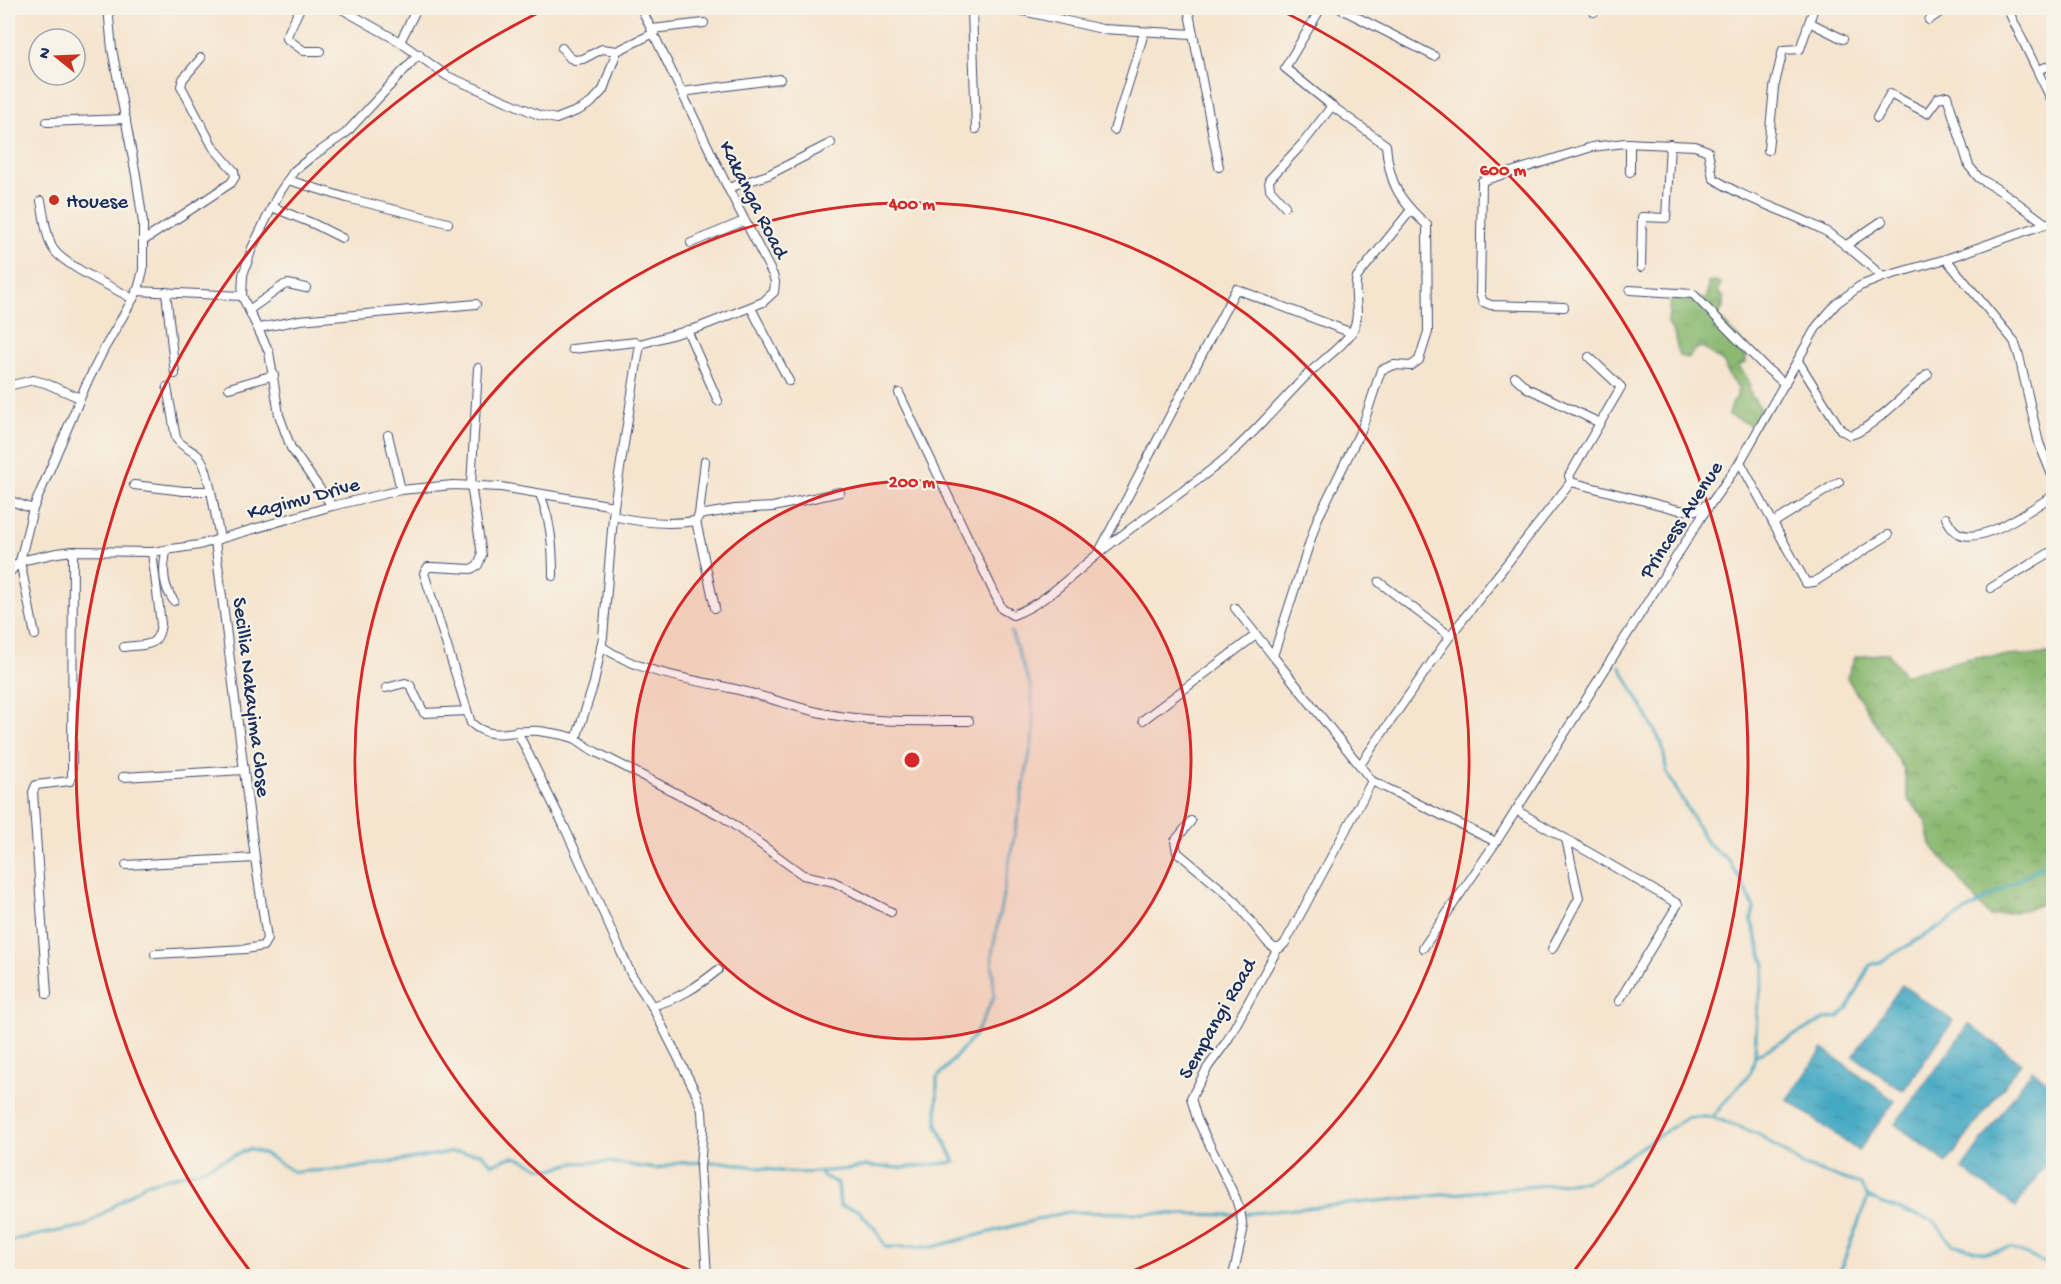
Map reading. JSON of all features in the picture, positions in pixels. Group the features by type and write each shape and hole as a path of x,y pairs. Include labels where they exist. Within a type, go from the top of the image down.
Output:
{"street":[{"path":"35,635 20,561 33,509 80,398 104,349 138,290 143,270 142,214 112,49 108,8"},
{"path":"300,8 286,38 304,51 320,51"},
{"path":"340,8 419,54 447,76 539,115 556,119 579,110 603,90 617,51"},
{"path":"400,42 417,8"},
{"name":"Kakanga Road","path":"572,350 636,342 640,344 751,308 771,297 774,292 775,282 641,8"},
{"path":"972,8 976,129"},
{"path":"1010,8 1102,29 1192,34"},
{"path":"1188,8 1219,167"},
{"path":"1273,656 1317,520 1362,428 1381,370 1394,365 1411,366 1419,360 1428,332 1427,225 1411,210 1393,186 1388,168 1386,145 1285,68 1320,8"},
{"path":"1339,8 1434,56"},
{"path":"1768,150 1773,88 1783,50 1800,49 1814,8"},
{"path":"1929,21 1946,8"},
{"path":"2007,8 2054,105"},
{"path":"1809,22 1843,39"},
{"path":"562,48 570,58 583,59 602,49 617,51 653,31 704,24"},
{"path":"1114,130 1144,33"},
{"path":"332,506 291,448 279,415 270,352 242,296 243,275 252,248 272,207 294,171 346,133 419,54"},
{"path":"143,241 231,183 235,177 234,171 213,147 181,86 183,78 201,58"},
{"path":"2038,70 2054,64"},
{"path":"682,92 780,80"},
{"path":"1877,118 1890,94 1927,114 1938,98 1947,96 1969,166 1979,178 2050,223"},
{"path":"1285,206 1270,189 1269,180 1304,142 1332,106"},
{"path":"47,122 126,118"},
{"path":"728,188 768,175 831,143"},
{"path":"1629,172 1630,143"},
{"path":"1564,307 1491,305 1484,302 1480,294 1482,181 1592,147 1630,143 1695,146 1708,151 1713,178 1724,186 1827,233 1883,277"},
{"path":"1641,267 1642,217 1666,218 1670,144"},
{"path":"288,180 347,198 448,223"},
{"path":"41,201 52,249 76,267 133,299"},
{"path":"272,207 342,238"},
{"path":"899,393 1002,609 1013,615 1026,610 1054,591 1098,553 1186,490 1227,457 1309,373 1352,333 1358,320 1355,285 1357,277 1411,210"},
{"path":"691,243 744,221"},
{"path":"1845,246 1882,221"},
{"name":"Princess Avenue","path":"1422,948 1496,842 1711,503 1740,462 1817,326 1837,303 1860,286 2050,223"},
{"path":"1946,259 2014,341 2039,442 2054,480"},
{"path":"249,310 284,285 306,288"},
{"path":"1098,553 1236,289 1352,333"},
{"path":"125,294 138,290 242,296"},
{"path":"1630,290 1693,294 1766,368 1785,384"},
{"path":"166,292 175,374"},
{"path":"259,328 300,320 476,304"},
{"path":"751,308 789,381"},
{"path":"687,330 718,401"},
{"path":"576,740 594,683 601,646 610,575 614,506 640,344"},
{"path":"1571,482 1569,476 1621,387 1589,357"},
{"path":"1798,361 1841,430 1850,435 1869,425 1928,374"},
{"path":"478,368 471,485 481,550 478,565 471,569 428,567 424,573 471,723 484,733 538,731 576,740 723,817 802,875 834,882 891,912"},
{"path":"229,388 274,375"},
{"path":"1515,377 1527,388 1600,423"},
{"path":"8,386 33,380 80,398"},
{"name":"Secillia Nakayima Close","path":"155,954 246,949 263,946 267,939 244,770 211,491 202,460 197,454 181,446 176,438 167,387"},
{"path":"388,435 401,490"},
{"path":"705,461 697,518 715,608"},
{"path":"1740,462 1803,580 1809,584 1888,535"},
{"path":"1571,482 1679,510 1695,510 1711,503"},
{"path":"1360,765 1450,636 1571,482"},
{"path":"1773,524 1839,482"},
{"path":"134,484 184,491 211,491"},
{"name":"Kagimu Drive","path":"20,561 73,551 166,551 217,540 332,506 401,490 471,485 501,487 614,506"},
{"path":"614,516 649,523 671,524 735,509 773,507 840,492"},
{"path":"540,494 550,526 553,576"},
{"path":"1946,518 1959,534 1980,536 2054,495"},
{"path":"8,500 33,509"},
{"path":"1990,588 2054,550"},
{"path":"47,994 33,792 36,785 70,781 74,770 73,551"},
{"path":"166,551 163,573 167,592 174,601"},
{"path":"124,646 151,644 156,642 160,636 161,624 152,552"},
{"path":"8,574 20,561"},
{"path":"1379,582 1450,636"},
{"path":"1235,608 1372,781 1496,842"},
{"path":"1143,720 1256,635"},
{"path":"601,646 621,658 686,680 767,697 826,714 854,719 969,721"},
{"path":"386,688 405,683 410,684 424,713 467,711"},
{"path":"517,731 564,826 631,974 652,1006 696,1093 704,1129 700,1168 707,1276"},
{"path":"123,777 244,770"},
{"path":"1191,821 1175,841 1177,852 1221,888 1245,913 1267,942 1274,948 1278,948 1285,943 1372,781"},
{"path":"1516,810 1678,904 1619,1000"},
{"path":"1552,949 1579,898 1566,838"},
{"path":"126,865 255,858"},
{"name":"Sempangi Road","path":"1233,1276 1243,1231 1241,1215 1236,1199 1197,1119 1191,1098 1208,1067 1227,1041 1278,948"},
{"path":"652,1006 674,999 698,987 718,970"},
{"path":"2053,998 2054,1013"}],"green space":[{"path":"1717,281 1721,284 1717,291 1724,298 1722,310 1716,314 1746,347 1746,363 1739,365 1748,379 1749,391 1760,409 1766,414 1755,427 1729,415 1732,403 1737,397 1738,387 1728,375 1724,363 1702,347 1696,349 1688,358 1679,356 1675,336 1668,323 1670,302 1679,297 1707,299 1708,283"},
{"path":"1888,653 1904,675 1975,657 2053,654 2053,899 2031,908 1990,917 1931,845 1926,820 1908,799 1904,769 1847,678 1855,657"}],"water":[{"path":"1902,985 1953,1021 1903,1091 1853,1056"},
{"path":"1969,1024 2021,1063 1947,1163 1895,1124"},
{"path":"1823,1049 1895,1101 1858,1151 1787,1099"},
{"path":"2032,1070 2053,1086 2053,1154 2016,1207 1962,1169"}],"waterway":[{"path":"8,1245 17,1239 85,1226 145,1184 199,1170 249,1149 265,1154 294,1172 349,1169 452,1152 481,1153 492,1164 511,1157 519,1158 541,1168 552,1169 573,1163 609,1162 657,1169 677,1163 724,1162 805,1173 866,1166 903,1168 955,1162 937,1125 937,1078 975,1035 994,997 992,954 1034,731 1031,687 1011,632"},
{"path":"1620,666 1662,744 1667,773 1707,843 1730,862 1754,909 1751,920 1765,965 1757,1012 1755,1055"},
{"path":"1712,1117 1751,1072 1755,1056 1825,1019 1839,1017 1848,1008 1870,965 1880,962 2054,859"},
{"path":"821,1172 822,1175 838,1184 840,1206 858,1210 876,1230 886,1247 933,1247 1067,1212 1232,1215 1588,1181 1688,1117 1712,1117 1758,1134 1804,1166 1860,1184 1868,1197 1880,1203 1934,1221 1952,1244 1985,1253 2011,1248 2054,1267"},
{"path":"1838,1276 1868,1197"}],"place":[{"name":"Houese","path":"54,200"}]}
